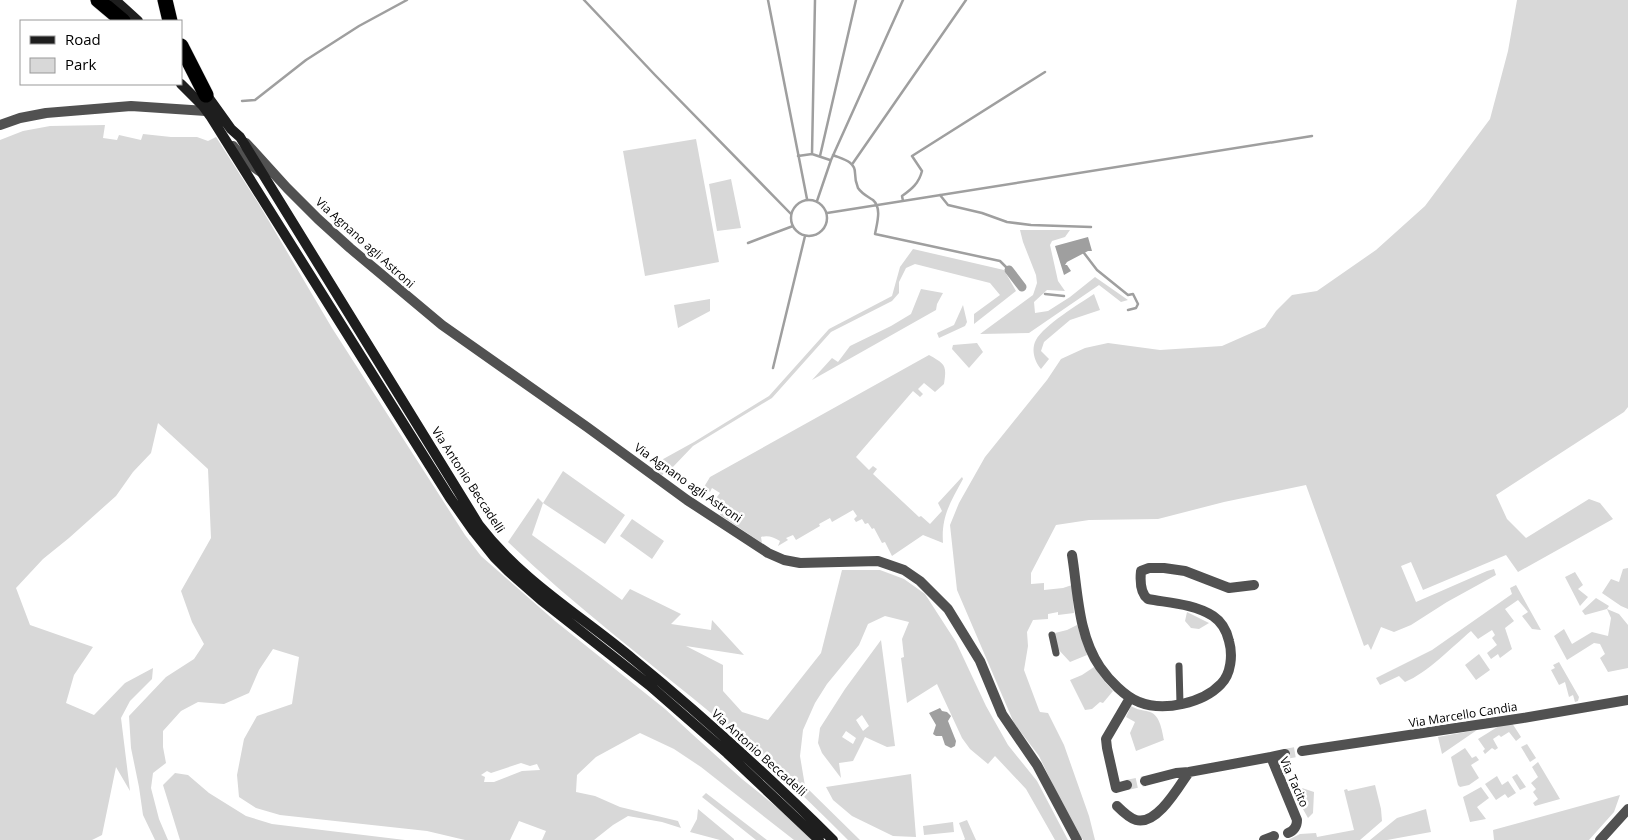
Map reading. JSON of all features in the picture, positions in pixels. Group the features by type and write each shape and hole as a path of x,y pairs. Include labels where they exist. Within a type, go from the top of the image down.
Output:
{"highway":[{"path":"97,0 122,20"},
{"path":"165,0 169,20"},
{"path":"182,48 210,103"}],"main road":[{"path":"97,0 115,20"},
{"path":"115,0 137,20"},
{"path":"182,66 210,103"},
{"path":"183,86 210,103"},
{"name":"Via Antonio Beccadelli","path":"210,103 240,137 479,525 500,551 531,580 632,658 693,710 765,774 833,840"},
{"name":"Via Antonio Beccadelli","path":"210,103 224,138 450,498 484,545 521,582 697,726 778,800 818,840"}],"street":[{"path":"178,109 186,104 188,99 183,86"},
{"path":"0,125 20,118 55,112 136,106 178,109 210,103"},
{"name":"Via Agnano agli Astroni","path":"240,137 287,188 350,248 421,309 457,337 587,426 687,500 768,553 784,560 800,563 878,561 904,570 920,580 948,609 980,661 1002,714 1037,765 1077,840"},
{"path":"224,138 232,144 245,161 287,188"},
{"path":"1072,555 1079,609 1090,648 1100,667 1130,698 1151,706 1180,704 1208,694 1226,678 1231,660 1231,647 1227,633 1214,617 1184,605 1148,599 1144,596 1141,571 1149,568 1185,571 1229,588 1254,585"},
{"path":"1052,635 1056,653"},
{"path":"1180,666 1180,704"},
{"path":"1128,785 1116,788 1106,748 1106,738 1130,698"},
{"name":"Via Marcello Candia","path":"1302,751 1346,746 1628,700"},
{"path":"1271,757 1285,754"},
{"name":"Via Tacito","path":"1145,781 1176,773 1271,757 1297,820 1297,825 1292,832 1288,833"},
{"path":"1117,806 1137,821 1150,819 1168,801 1189,772"},
{"path":"1600,840 1628,809"}],"green space":[{"path":"1517,0 1628,0 1628,407 1624,412 1496,495 1507,519 1526,538 1589,499 1600,503 1613,519 1518,572 1506,555 1423,590 1411,562 1401,566 1416,602 1487,571 1494,569 1496,575 1447,602 1411,625 1394,632 1381,627 1371,650 1368,644 1364,646 1306,485 1224,502 1158,519 1089,520 1056,525 1031,573 1031,584 1044,583 1044,590 1072,585 1074,613 1058,615 1058,612 1048,614 1048,619 1033,620 1027,632 1028,646 1024,670 1040,712 1048,713 1064,745 1089,816 1095,840 1083,840 1065,810 1039,756 1014,723 957,590 950,525 959,503 985,457 1047,380 1061,359 1085,348 1108,343 1160,350 1222,346 1265,327 1276,311 1292,295 1317,291 1376,250 1425,206 1490,119 1508,51"},
{"path":"105,125 103,138 117,140 119,135 141,140 143,134 197,137 208,141 216,137 260,206 332,328 465,535 481,556 555,621 665,709 742,779 794,821 812,840 794,840 701,767 674,749 640,733 596,757 577,775 576,792 595,796 620,807 678,821 681,828 662,822 628,816 594,840 542,840 546,831 519,821 510,840 465,840 427,831 280,815 256,808 239,797 237,775 244,739 257,716 292,704 299,657 273,649 259,670 249,693 224,704 198,702 181,711 163,731 166,763 153,773 151,788 159,819 168,840 155,840 143,815 131,748 129,716 166,677 194,659 204,644 192,622 181,591 211,538 208,469 158,423 151,453 133,472 116,496 43,559 16,588 30,625 93,647 74,675 66,703 94,715 125,683 153,668 152,679 130,701 121,718 130,791 116,767 102,835 92,840 0,840 0,140 23,131 50,126","holes":["521,763 530,766 537,764 540,770 522,771 494,782 484,782 485,777 481,775 487,771 491,773"]},
{"path":"696,139 719,262 645,276 623,151"},
{"path":"731,179 741,228 717,231 709,184"},
{"path":"1020,230 1070,230 1065,237 1052,241 1050,245 1058,281 1065,291 1047,290 1034,302 1035,313 1048,311 1070,297 1095,277 1128,300 1121,302 1099,285 1029,333 980,334 1033,295 1037,283 1036,275"},
{"path":"913,249 1004,270 1016,291 974,324 974,314 1000,295 990,283 915,264 906,268 899,282 899,293 892,301 831,332 772,398 693,446 671,469 662,475 652,468 656,463 769,396 829,329 892,296 900,267"},
{"path":"921,289 943,293 936,310 812,380 832,358 838,362 850,346 911,314"},
{"path":"1094,294 1100,310 1070,320 1044,342 1041,351 1049,359 1041,369 1034,355 1036,340 1040,334 1054,321"},
{"path":"710,299 710,311 678,328 674,305"},
{"path":"963,305 967,322 965,326 939,338 937,333 954,325"},
{"path":"977,343 983,352 969,368 952,349 953,345"},
{"path":"929,355 944,366 944,384 935,392 924,383 918,389 923,394 920,397 913,391 856,457 869,470 873,466 877,469 873,474 919,517 921,516 930,524 942,511 938,503 962,477 963,479 945,517 943,543 923,535 892,556 885,542 882,543 874,528 872,529 868,523 865,524 862,519 856,522 854,519 857,516 853,510 832,522 830,518 796,540 793,535 786,538 788,540 778,546 780,541 764,536 761,537 762,543 720,515 721,505 717,497 720,493 712,488 710,492 704,487 710,477"},
{"path":"563,471 625,515 605,544 543,503"},
{"path":"538,498 543,503 532,535 622,600 630,589 681,614 671,624 711,630 712,620 744,655 686,646 723,665 723,691 742,712 768,720 821,653 842,570 880,570 904,579 925,594 956,642 986,706 1008,745 1037,781 1068,840 1055,840 1026,789 995,756 988,764 970,749 962,738 937,684 907,703 901,658 904,657 902,639 909,622 885,616 868,624 859,645 827,684 815,703 803,730 800,756 805,786 860,840 848,840 751,747 584,610 508,542"},
{"path":"632,519 664,541 652,559 620,536"},
{"path":"1628,568 1628,609 1602,593 1611,579 1619,582 1623,569"},
{"path":"1575,572 1583,585 1578,589 1588,597 1580,606 1565,577"},
{"path":"1516,585 1541,630 1532,629 1522,616 1528,612 1518,600 1505,609 1514,621 1505,628 1512,649 1500,658 1498,654 1491,659 1487,653 1497,645 1492,638 1495,635 1492,630 1478,639 1471,631 1431,666 1413,678 1405,682 1399,676 1380,685 1376,678 1432,650 1512,594 1510,588"},
{"path":"1596,598 1609,606 1607,609 1585,615 1582,611"},
{"path":"1607,609 1619,614 1628,625 1628,668 1608,672 1600,658 1605,654 1600,644 1594,643 1567,660 1554,636 1564,629 1572,644 1592,632 1608,636 1611,618"},
{"path":"1187,612 1209,623 1199,629 1191,628 1185,621"},
{"path":"1077,625 1087,655 1070,662 1057,648 1055,633"},
{"path":"881,640 895,746 887,747 865,737 853,761 839,763 841,778 822,753 818,743 820,728 845,689","holes":["862,715 869,726 863,731 856,720","846,731 856,738 853,744 842,737"]},
{"path":"1479,654 1490,670 1476,680 1465,665"},
{"path":"1559,662 1579,697 1578,701 1575,702 1573,695 1569,697 1565,682 1559,685 1551,670 1555,668 1553,665"},
{"path":"1094,667 1113,691 1103,703 1100,702 1092,709 1085,710 1070,680"},
{"path":"1131,706 1156,716 1164,740 1136,751 1130,733 1135,722 1126,717"},
{"path":"1512,723 1521,737 1516,741 1509,732 1501,737 1499,735 1493,739 1498,748 1495,750 1492,748 1485,754 1483,751 1485,749 1478,739 1499,726"},
{"path":"1477,730 1442,754 1438,737"},
{"path":"1527,744 1536,758 1530,762 1521,747"},
{"path":"1465,748 1472,758 1476,756 1479,760 1471,765 1479,778 1469,785 1460,787 1451,757"},
{"path":"1538,762 1560,799 1535,806 1533,803 1538,799 1533,792 1536,789 1531,783 1538,777 1532,767"},
{"path":"175,773 188,775 209,793 246,816 272,824 405,840 180,840 163,785"},
{"path":"911,774 916,837 893,836 852,816 833,800 826,787"},
{"path":"1517,774 1526,787 1520,790 1512,777"},
{"path":"1497,776 1502,785 1508,781 1516,793 1508,798 1505,794 1496,800 1485,784"},
{"path":"1375,785 1382,821 1360,840 1288,840 1300,834 1316,833 1317,837 1354,830 1344,790 1347,789 1348,791"},
{"path":"1481,787 1489,798 1477,807 1486,819 1470,822 1463,797"},
{"path":"1302,788 1314,792 1313,813 1308,818 1295,795"},
{"path":"706,793 767,840 756,840 702,797"},
{"path":"1620,795 1614,812 1589,840 1494,840 1493,830"},
{"path":"698,809 734,840 720,840 690,832 697,819"},
{"path":"1426,809 1431,832 1387,840 1370,840 1397,818"},
{"path":"967,820 976,840 964,840 959,823"},
{"path":"953,822 954,832 924,835 923,826"}],"shaded area":[{"path":"1088,237 1092,251 1088,251 1067,262 1065,265 1071,271 1064,275 1055,246"},
{"path":"940,708 951,716 948,721 956,741 955,746 951,748 945,745 942,736 933,734 936,725 929,713"}],"waterway":[{"path":"242,101 255,100 306,60 359,26 407,0"},
{"path":"584,0 791,214"},
{"path":"768,0 807,199"},
{"path":"812,154 815,0"},
{"path":"820,156 856,0"},
{"path":"817,201 831,160 903,0"},
{"path":"853,163 966,0"},
{"path":"903,201 902,196 915,185 922,171 912,156 1045,72"},
{"path":"827,213 1312,136"},
{"path":"798,156 812,154 830,160"},
{"path":"833,155 853,166 858,188 876,203 878,216 875,234 1000,261 1009,270"},
{"path":"940,195 948,205 982,213 1007,222 1031,225 1091,227"},
{"path":"809,200 816,201 822,205 826,211 827,218 826,225 822,231 816,235 809,236 802,235 796,231 792,225 791,218 792,211 796,205 802,201 809,200"},
{"path":"748,243 793,226"},
{"path":"773,368 805,236"},
{"path":"1084,253 1097,270 1128,295 1133,294 1138,304 1136,308 1128,310"},
{"path":"1009,270 1022,287"},
{"path":"1045,294 1064,296"}],"tunnel":[{"path":"1285,754 1302,751"},
{"path":"1127,785 1145,781"}]}
